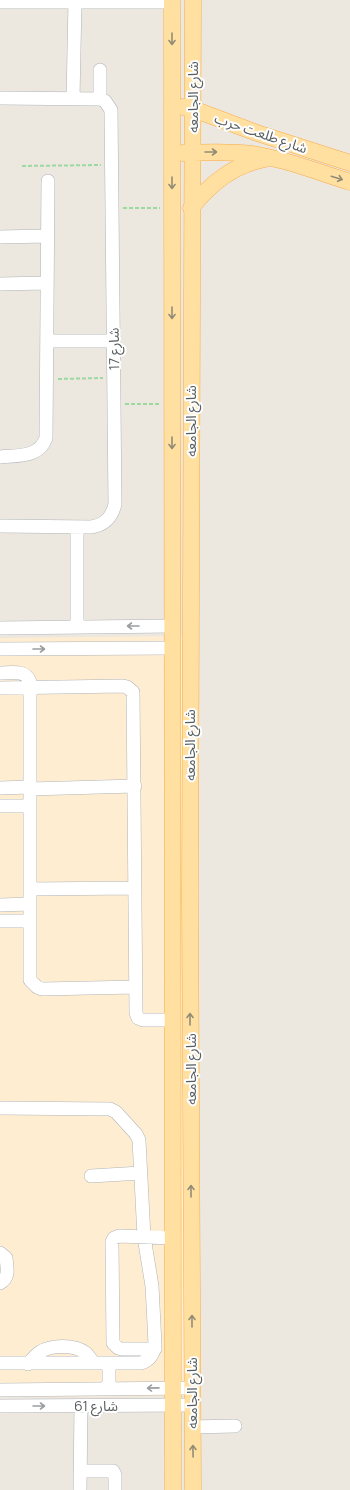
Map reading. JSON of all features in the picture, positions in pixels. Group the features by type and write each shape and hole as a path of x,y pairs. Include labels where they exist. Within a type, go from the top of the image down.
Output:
{"main road":[{"name":"شارع الجامعه","path":"193,0 193,153 191,208 190,896 193,1490"},
{"name":"شارع الجامعه","path":"172,1 173,1490"},
{"name":"شارع طلعت حرب","path":"172,108 179,106 193,109 257,133 350,163"},
{"name":"شارع طلعت حرب","path":"172,153 250,154 272,158 350,182"},
{"path":"191,208 202,194 227,173 248,163 272,158"},
{"path":"172,896 190,896"}],"street":[{"path":"0,2 172,1"},
{"path":"73,98 75,2"},
{"path":"0,98 100,99 100,70"},
{"name":"شارع 17","path":"0,526 98,526 105,523 110,517 115,504 111,110 108,105 100,99"},
{"path":"0,457 34,453 44,444 46,438 48,181"},
{"path":"0,237 47,236"},
{"path":"0,284 47,283"},
{"path":"47,341 114,341"},
{"path":"77,527 77,627"},
{"path":"0,628 172,626"},
{"path":"0,649 172,648"},
{"path":"0,673 23,673 29,678 31,687 30,980 37,987 42,989 136,987"},
{"path":"0,688 123,686 130,689 134,696 136,1013 138,1018 143,1020 172,1020"},
{"path":"0,788 135,786"},
{"path":"0,806 30,806"},
{"path":"30,889 135,888"},
{"path":"0,905 30,904"},
{"path":"0,921 30,921"},
{"path":"0,1108 110,1109 116,1112 138,1137 144,1237 152,1286 155,1349 151,1357 144,1362 94,1363 80,1350 64,1347 44,1350 38,1353 28,1364 0,1364"},
{"path":"91,1176 141,1173"},
{"path":"155,1349 122,1348 115,1346 113,1340 112,1242 114,1238 119,1236 173,1238"},
{"path":"0,1253 6,1258 7,1275 4,1281 0,1283"},
{"path":"109,1363 109,1388"},
{"name":"شارع 61","path":"0,1390 192,1388"},
{"name":"شارع 61","path":"0,1406 192,1405"},
{"path":"80,1490 81,1406"},
{"path":"192,1427 235,1426"},
{"path":"80,1472 113,1471 115,1475 115,1490"}],"path":[{"path":"22,166 112,165"},
{"path":"112,208 172,208"},
{"path":"47,379 114,378"},
{"path":"114,404 172,404"}],"shaded area":[{"path":"182,636 187,1396 0,1397 0,638"}]}
